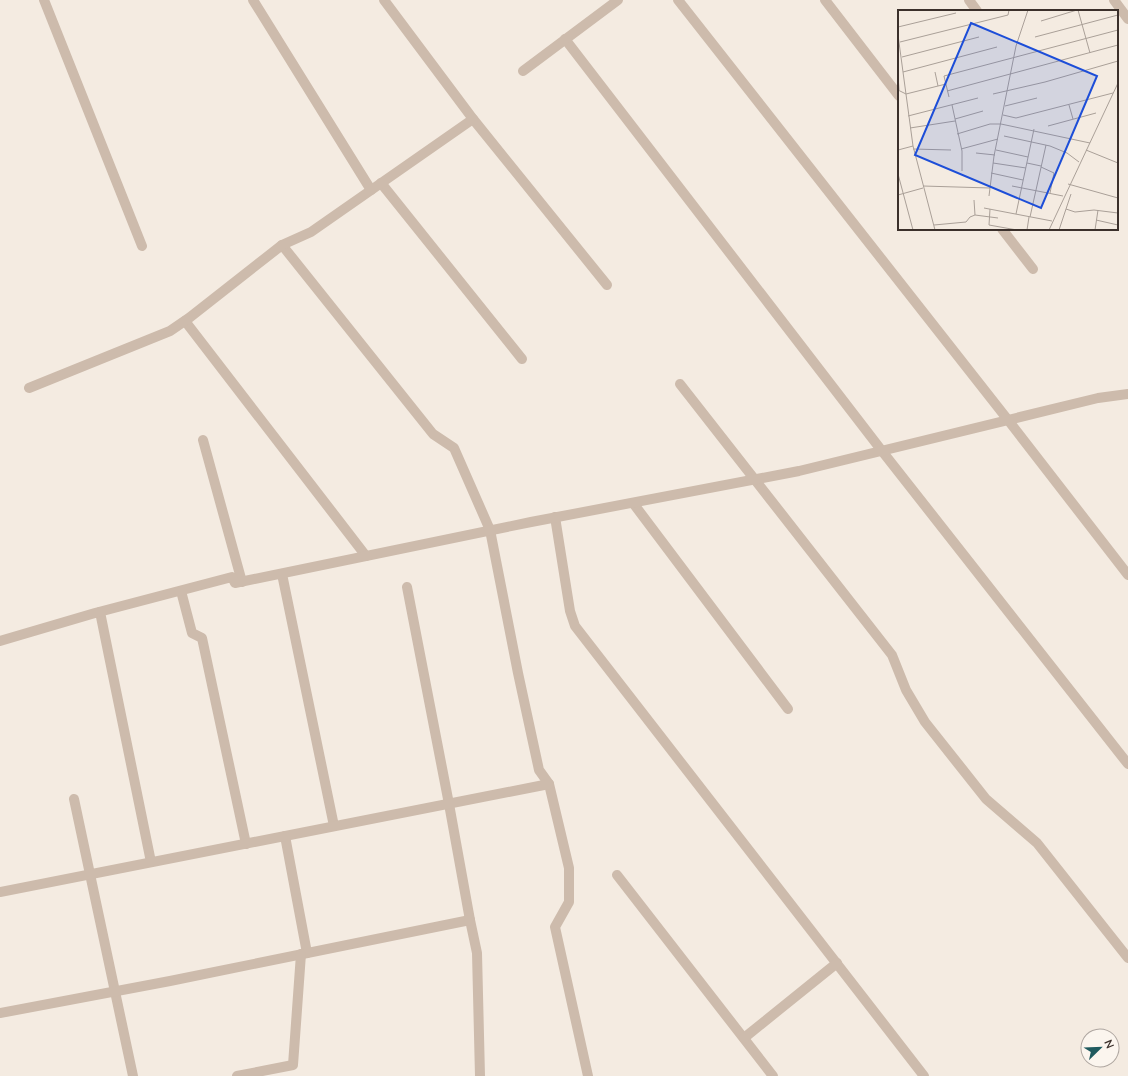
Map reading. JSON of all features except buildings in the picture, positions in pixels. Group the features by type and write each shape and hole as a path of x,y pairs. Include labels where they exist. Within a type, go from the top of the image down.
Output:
{"street":[{"path":"44,0 142,246"},
{"path":"253,0 371,190"},
{"path":"384,0 473,119 607,285"},
{"path":"523,72 565,39 604,4 618,0"},
{"path":"678,0 1128,575"},
{"path":"825,0 898,95"},
{"path":"969,0 976,10"},
{"path":"1114,0 1128,19"},
{"path":"565,39 882,451 1128,764"},
{"path":"29,388 170,331 185,321 282,245 310,232 473,119"},
{"path":"381,183 522,359"},
{"path":"1003,230 1033,270"},
{"path":"282,245 433,434 454,448 490,530 539,770 549,784 569,868 570,902 555,927 588,1076"},
{"path":"185,321 366,556"},
{"path":"680,384 892,655 906,690 925,722 986,800 1037,842 1128,958"},
{"path":"0,641 100,612 232,577 235,584 490,530 799,471 1098,398 1128,394"},
{"path":"204,440 242,582"},
{"path":"633,503 788,710"},
{"path":"555,518 570,611 576,626 924,1076"},
{"path":"282,574 334,826"},
{"path":"407,587 477,953 480,1076"},
{"path":"181,591 192,633 202,638 246,844"},
{"path":"100,612 151,862"},
{"path":"0,892 549,784"},
{"path":"74,799 133,1076"},
{"path":"237,1076 293,1065 304,954 285,836"},
{"path":"618,875 773,1076"},
{"path":"0,1014 470,920"},
{"path":"744,1038 837,963"}]}
